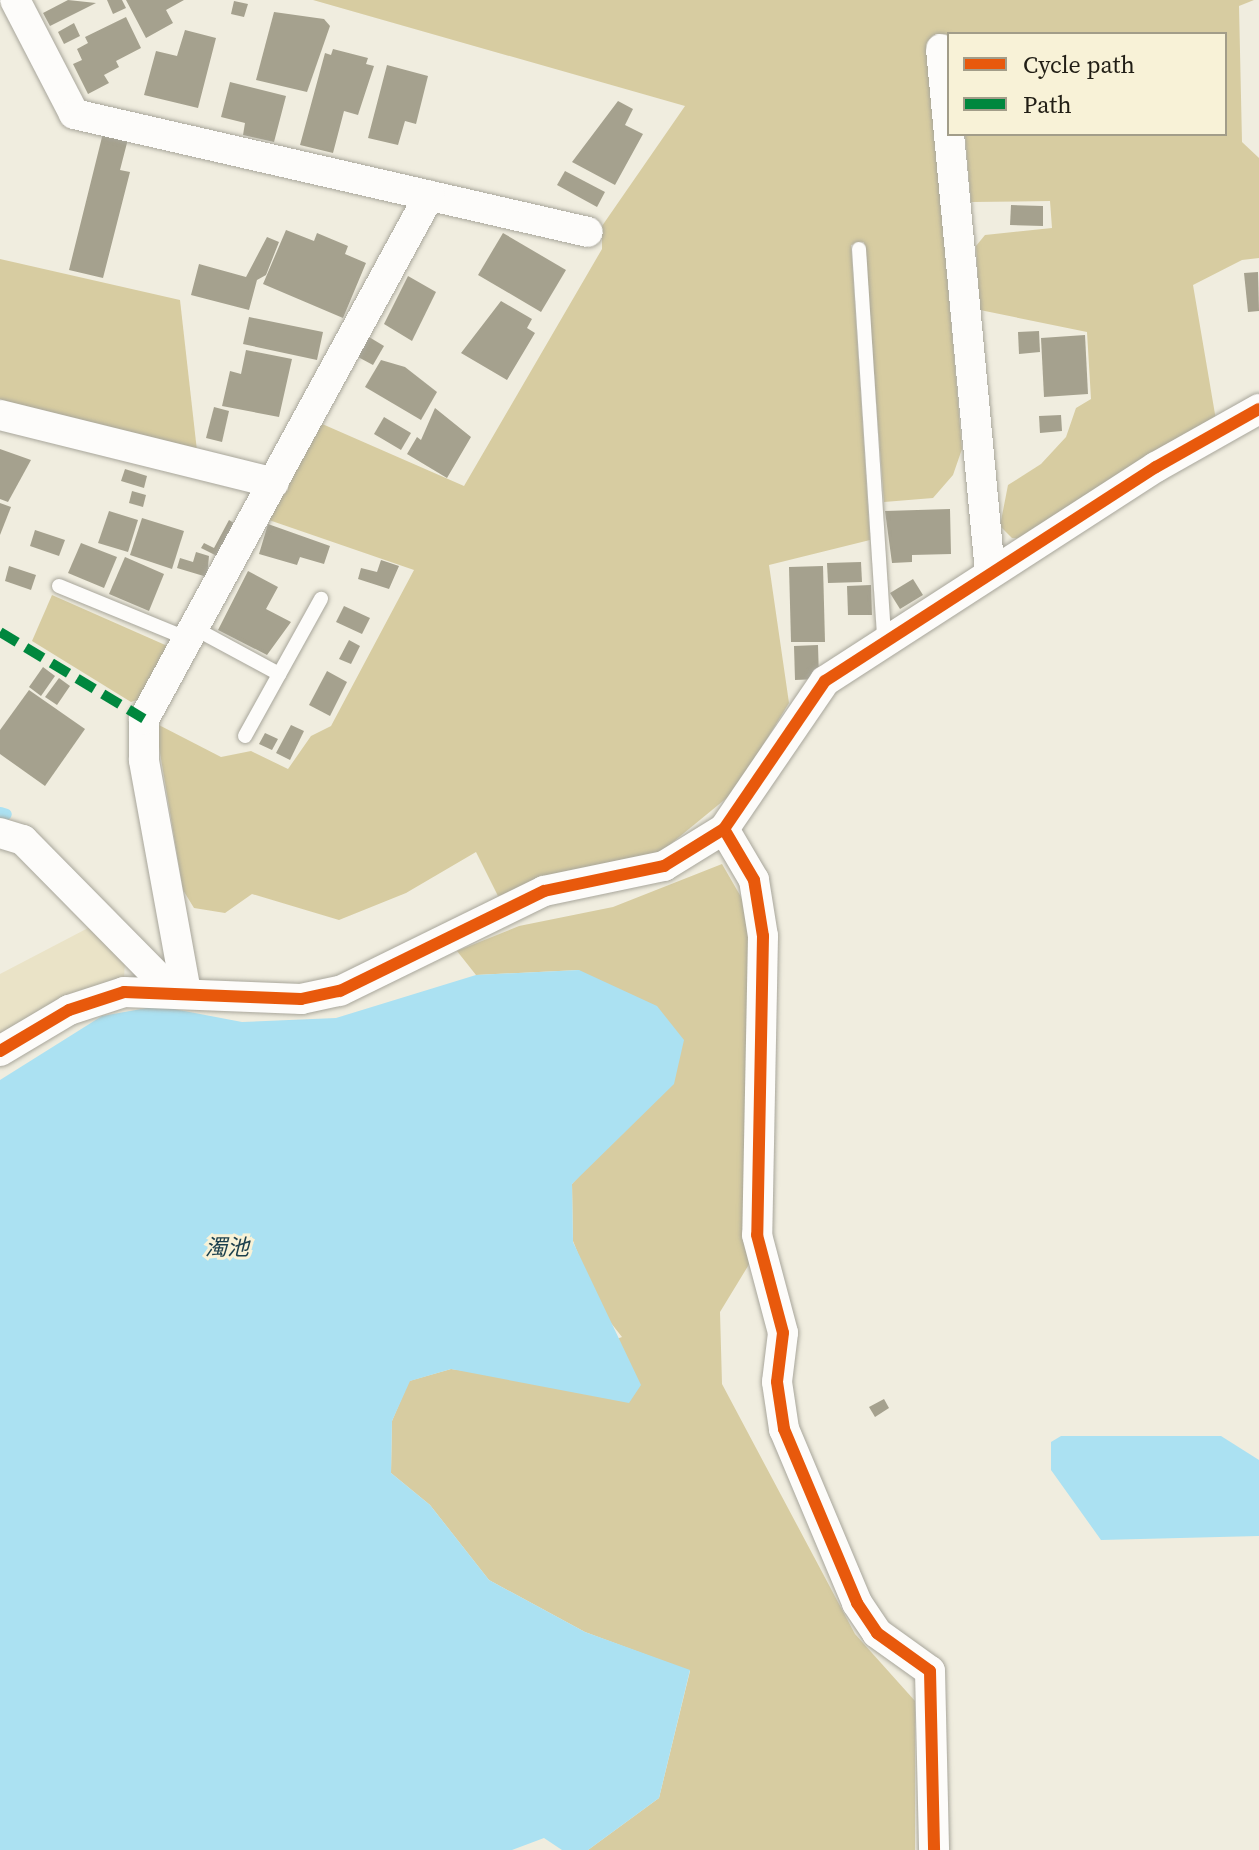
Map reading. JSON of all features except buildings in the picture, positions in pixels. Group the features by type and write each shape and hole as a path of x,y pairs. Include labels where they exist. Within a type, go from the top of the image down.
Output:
{"street":[{"path":"15,0 74,114 588,232"},
{"path":"941,49 947,113"},
{"path":"949,136 990,572"},
{"path":"179,992 144,760 144,719 429,196"},
{"path":"0,1051 69,1010 124,992 301,999 340,991 544,891 664,866 724,829 825,681 884,639 990,572 1259,409"},
{"path":"0,415 274,483"},
{"path":"724,829 754,880 763,936 757,1235 783,1333 777,1382 784,1429 857,1603 877,1633 930,1671 934,1850"},
{"path":"0,833 23,840 179,992"}],"lane":[{"path":"859,249 884,639"},
{"path":"59,586 191,634 279,674"},
{"path":"245,736 321,599"}],"shaded area":[{"path":"313,0 1254,0 1239,6 1242,142 1259,158 1259,258 1242,260 1193,285 1216,420 1027,539 1012,538 1000,526 1008,485 1041,464 1066,437 1076,408 1091,399 1087,332 980,310 976,246 985,235 1052,228 1050,201 971,202 965,136 1227,136 1227,32 947,32 947,41 927,44 962,449 953,475 933,498 884,502 864,242 851,245 870,540 769,565 789,703 734,792 656,856 498,896 476,852 406,893 339,920 252,894 225,913 194,908 183,890 155,723 221,757 251,751 288,769 311,736 331,726 414,570 266,519 320,423 464,486 602,249 602,226 685,106"},
{"path":"0,259 180,300 197,451 0,406"},
{"path":"52,595 172,648 148,696 131,702 32,641"},
{"path":"722,864 763,935 759,1248 720,1312 722,1384 855,1634 915,1701 915,1850 588,1850 659,1798 690,1671 585,1632 489,1580 430,1505 391,1473 392,1421 409,1381 451,1369 512,1377 622,1337 600,1309 573,1241 572,1184 617,1134 579,970 476,975 457,951 519,926 613,907"},
{"path":"90,927 125,961 124,979 0,1039 0,974"}],"water":[{"name":"濁池","path":"579,970 657,1006 684,1040 674,1084 572,1184 573,1242 641,1385 629,1403 451,1369 410,1381 392,1421 391,1473 430,1505 489,1580 585,1632 690,1670 659,1798 588,1850 562,1850 544,1838 512,1850 0,1850 0,1080 102,1016 158,1006 242,1022 336,1018 476,975"},
{"path":"1061,1436 1221,1436 1259,1460 1259,1536 1101,1540 1051,1470 1051,1442"}],"waterway":[{"path":"0,812 6,814"}],"marked path":[{"path":"0,632 144,719"}],"cycle path":[{"path":"0,1051 69,1010 124,992 301,999 340,991 544,891 664,866 724,829 825,681 1156,467 1259,409"},
{"path":"724,829 754,880 763,936 757,1235 783,1333 777,1382 784,1429 857,1603 877,1633 930,1671 934,1850"}]}
